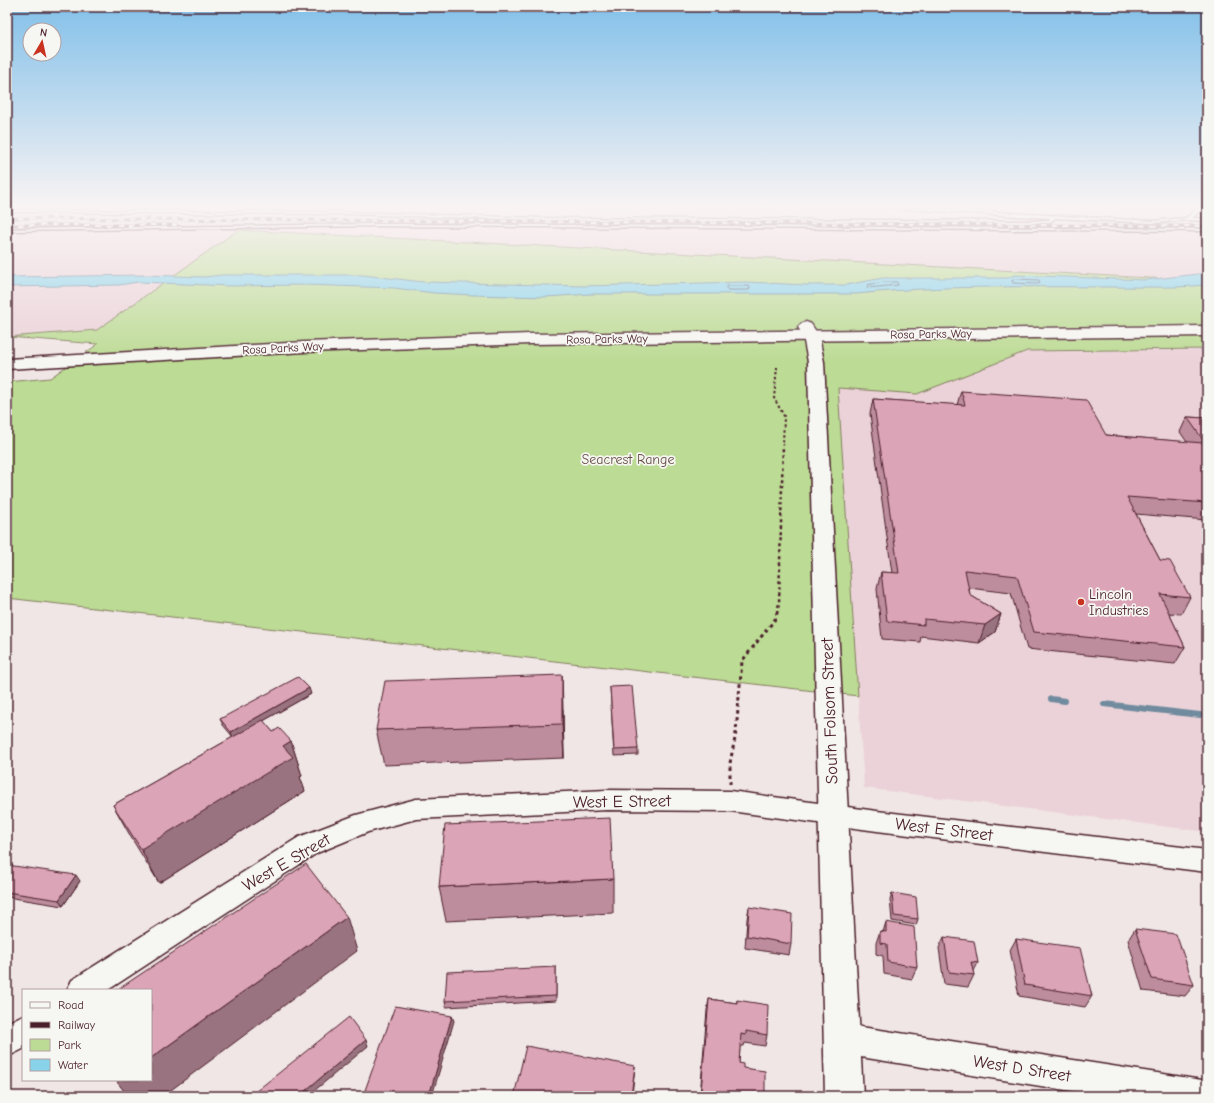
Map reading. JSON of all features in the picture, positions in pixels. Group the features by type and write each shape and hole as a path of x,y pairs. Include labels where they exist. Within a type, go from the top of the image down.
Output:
{"main road":[{"name":"Rosa Parks Way","path":"7,364 185,353 404,343 809,331 1207,322"},
{"name":"South Folsom Street","path":"809,331 816,362 844,1096"},
{"name":"Rosa Parks Way","path":"7,354 190,343 414,333 1207,331"}],"street":[{"name":"West E Street","path":"84,989 308,845 365,822 416,810 607,800 730,801 1207,861"},
{"path":"7,1042 22,1031"},
{"name":"West D Street","path":"842,1039 1202,1096"}],"path":[{"path":"730,801 730,763 736,733 742,661 776,618 779,603 784,416 774,398 777,367"}],"shaded area":[{"path":"7,259 196,259 97,330 7,337"},
{"path":"798,259 1207,259 1207,281"},
{"name":"Lincoln Industries","path":"1207,349 1207,832 864,788 838,387 917,394 1027,351"}],"green space":[{"name":"Seacrest Range","path":"196,259 798,259 1207,281 1207,349 1027,351 917,394 838,388 858,696 7,598 7,382 50,378 98,344 7,337 97,330"}],"water":[{"path":"1207,273 1207,285 1178,287 977,287 936,288 856,294 590,294 546,297 434,293 394,288 305,285 230,286 138,282 119,285 7,287 7,277 147,275 204,277 223,275 363,275 423,282 583,286 746,282 805,285 846,285 883,278 1007,278 1015,275 1146,280"}],"building":[{"path":"961,391 1086,400 1106,435 1203,443 1207,448 1207,503 1127,497 1160,560 1170,561 1190,597 1160,594 1185,647 1034,632 1017,576 965,570 970,595 1001,614 985,625 924,619 924,625 887,621 881,572 899,573 873,399 965,405"},
{"path":"1187,417 1207,418 1207,444 1206,444"},
{"path":"562,675 562,724 376,730 385,681"},
{"path":"298,677 309,688 231,732 220,719"},
{"path":"632,686 638,749 614,750 610,687"},
{"path":"263,720 273,732 279,728 291,741 283,746 293,757 141,849 113,805"},
{"path":"610,818 613,879 439,887 445,825"},
{"path":"306,864 347,917 152,1057 152,989 118,989"},
{"path":"7,865 76,875 59,900 7,892"},
{"path":"892,893 916,897 918,919 894,916"},
{"path":"749,907 792,914 791,944 747,936"},
{"path":"886,922 914,927 917,967 888,962 887,944 880,943 880,931 886,932"},
{"path":"1135,929 1176,934 1194,985 1152,979"},
{"path":"944,937 974,941 978,963 971,962 974,975 949,972"},
{"path":"1016,939 1080,948 1092,996 1025,985"},
{"path":"556,967 556,996 445,1001 447,972"},
{"path":"709,999 737,1003 737,1000 768,1005 767,1035 746,1031 746,1035 741,1034 739,1063 743,1064 743,1068 765,1071 765,1096 727,1096 701,1091"},
{"path":"395,1006 452,1016 429,1096 363,1096"},
{"path":"349,1017 366,1040 299,1096 250,1096"},
{"path":"526,1046 635,1066 631,1096 514,1096"}],"waterway":[{"path":"1051,699 1065,701"},
{"path":"1104,704 1200,715"}],"place":[{"name":"Lincoln Industries","path":"1081,602"}]}
